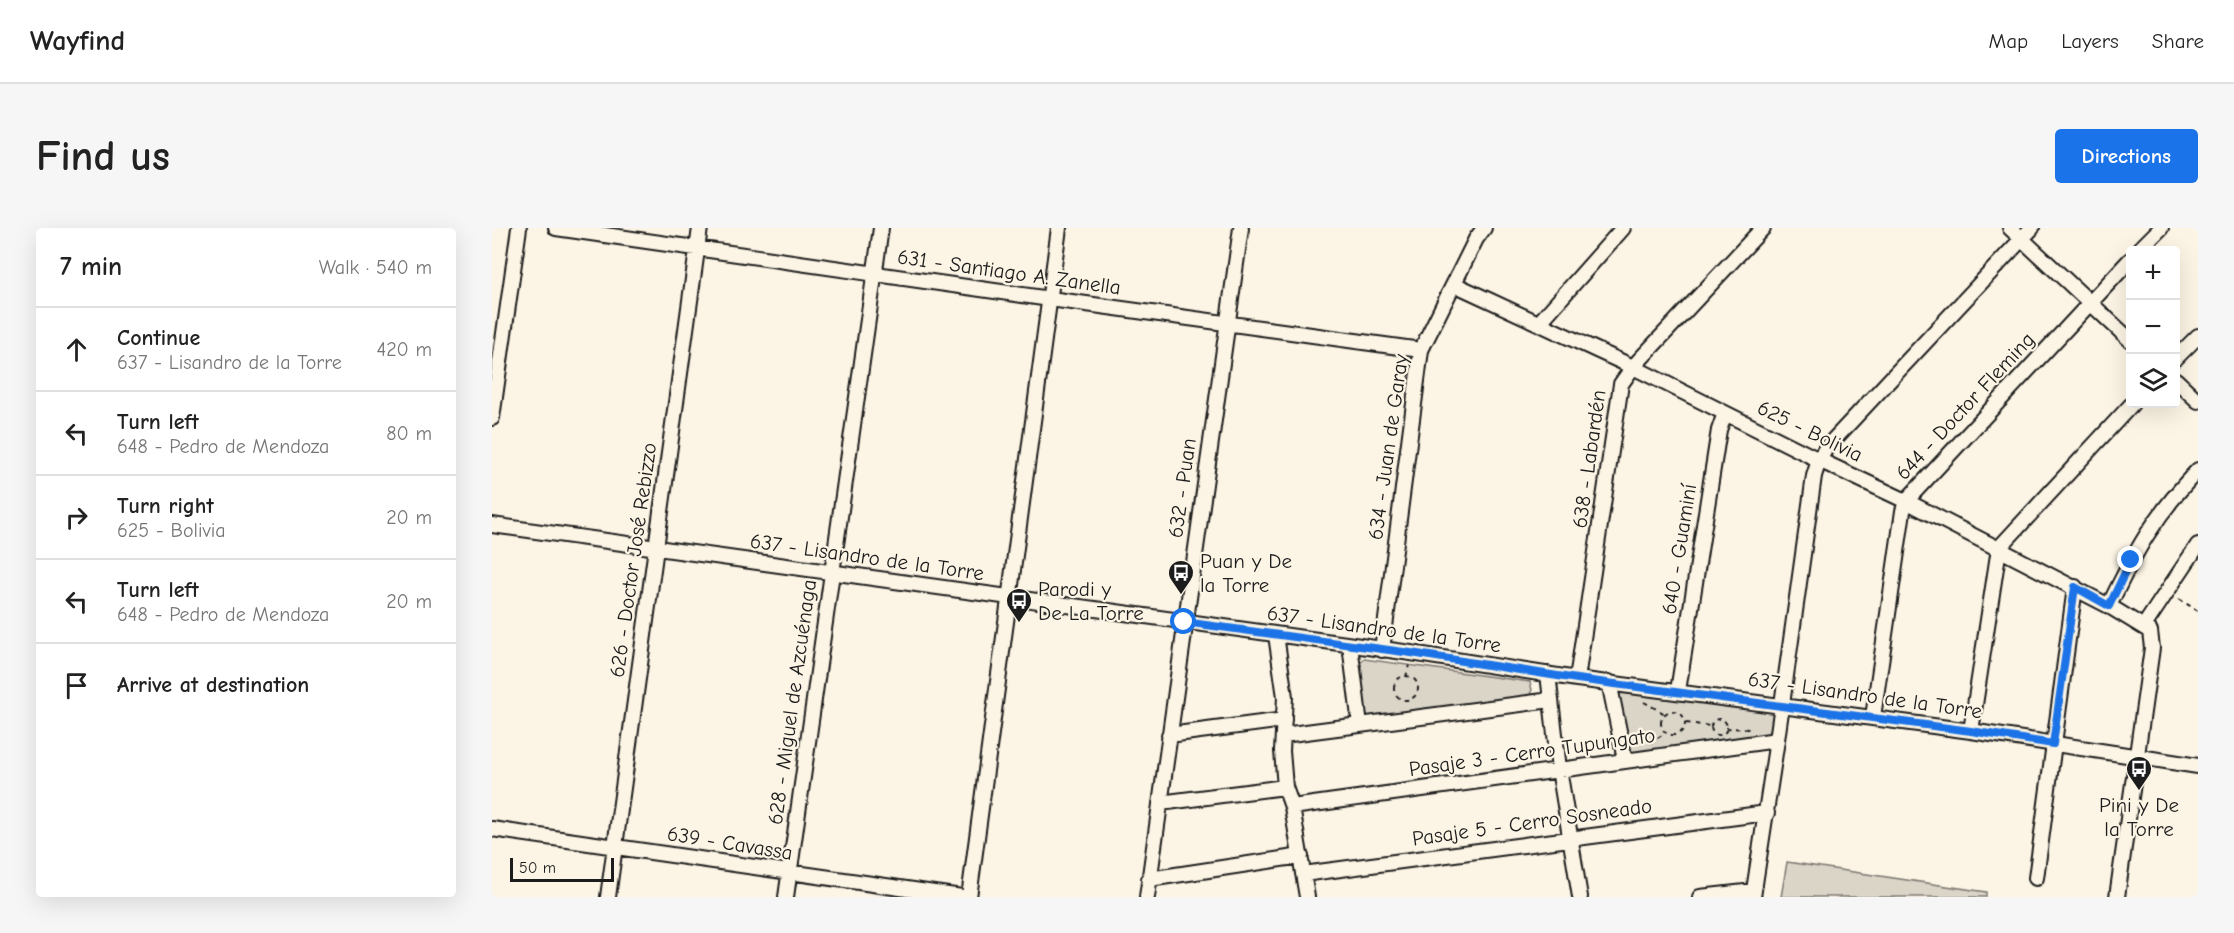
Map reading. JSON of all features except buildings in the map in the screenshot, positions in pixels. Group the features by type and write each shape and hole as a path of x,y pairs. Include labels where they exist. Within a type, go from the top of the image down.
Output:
{"street":[{"path":"492,418 519,228"},
{"name":"631 - Santiago A. Zanella","path":"556,228 1421,350"},
{"name":"626 - Doctor José Rebizzo","path":"608,897 700,228"},
{"name":"628 - Miguel de Azcuénaga","path":"786,897 881,228"},
{"path":"969,897 1059,228"},
{"name":"632 - Puan","path":"1147,897 1241,228"},
{"name":"634 - Juan de Garay","path":"1382,650 1421,350 1476,238 1484,228"},
{"path":"1539,323 1623,228"},
{"name":"638 - Labardén","path":"1577,679 1621,384 1633,367 1763,228"},
{"path":"2010,228 2126,336"},
{"path":"1700,897 1754,894 1814,476 1819,460 1826,448 2032,228"},
{"path":"2143,246 2161,228"},
{"name":"644 - Doctor Fleming","path":"1874,717 1906,501 2126,264"},
{"name":"625 - Bolivia","path":"1454,284 1633,367 1906,501 2075,587 2144,626"},
{"path":"2179,354 2198,336"},
{"path":"2180,385 2198,401"},
{"path":"1971,731 1999,548 2128,408"},
{"name":"640 - Guaminí","path":"1678,691 1719,430 1725,413"},
{"path":"2109,606 2131,560 2150,528 2164,508 2198,470"},
{"name":"637 - Lisandro de la Torre","path":"492,525 1577,679 1874,717 2198,766"},
{"path":"2117,897 2152,648 2150,631 2144,626 2198,545"},
{"path":"2036,878 2075,587"},
{"path":"1276,635 1285,697 1283,727 1285,787 1292,807 1307,897"},
{"path":"1350,645 1360,725"},
{"path":"1548,674 1559,769 1580,897"},
{"path":"1609,682 1625,760"},
{"path":"1169,735 1283,727 1360,725 1551,700"},
{"name":"Pasaje 3 - Cerro Tupungato","path":"1292,807 1777,740"},
{"path":"1160,803 1285,787"},
{"name":"Pasaje 5 - Cerro Sosneado","path":"1304,874 1767,813"},
{"name":"639 - Cavassa","path":"492,829 962,897"},
{"path":"1149,879 1301,856"}],"path":[{"path":"2166,591 2198,610"},
{"path":"1401,678 1412,678 1417,684 1417,692 1412,698 1405,700 1395,693 1394,686 1401,678"},
{"path":"1672,711 1683,716 1686,723 1683,730 1673,735 1666,732 1661,722 1665,714 1672,711"},
{"path":"1720,719 1726,726 1726,731 1719,735 1714,733 1711,727 1713,722 1720,719"},
{"path":"1686,723 1711,727"}],"shaded area":[{"path":"1364,659 1530,682 1532,690 1529,696 1366,719 1359,664"},
{"path":"1614,690 1775,713 1770,737 1628,754"},
{"path":"1787,862 1986,892 1986,897 1781,897"}],"place":[{"name":"Puan y De la Torre","path":"1181,596"},
{"name":"Parodi y De La Torre","path":"1019,624"},
{"name":"Pini y De la Torre","path":"2139,792"}],"route":[{"path":"1184,622 1411,653 1577,679 1782,705 2053,744 2075,587 2109,606 2131,560"}]}
